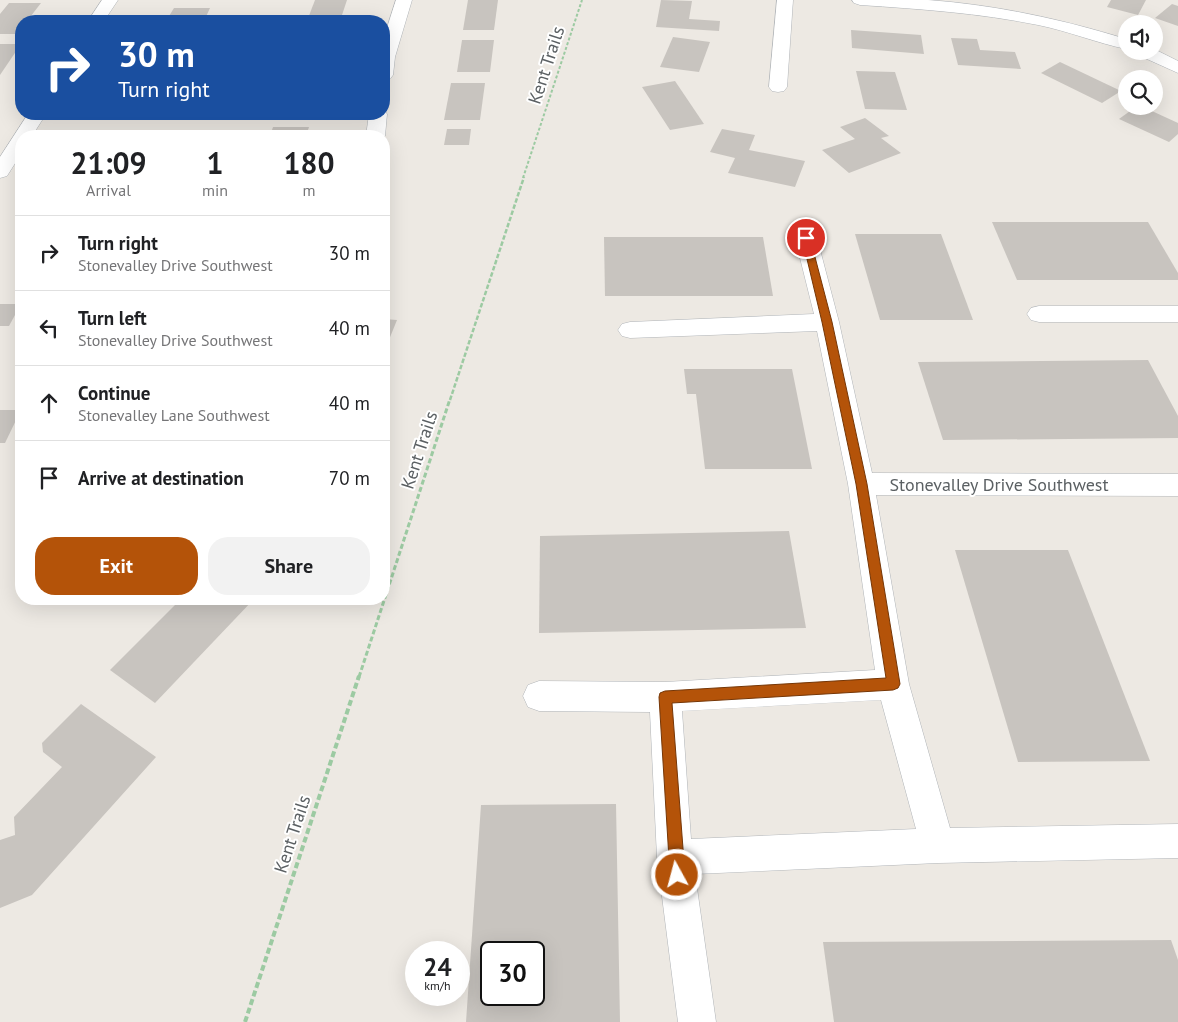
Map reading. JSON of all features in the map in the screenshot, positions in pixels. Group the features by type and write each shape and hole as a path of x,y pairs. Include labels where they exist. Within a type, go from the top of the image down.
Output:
{"street":[{"path":"100,15 110,0"},
{"path":"390,44 404,0"},
{"path":"778,87 785,0"},
{"path":"860,0 976,10 1026,18 1082,30 1118,41"},
{"path":"1162,60 1178,68"},
{"path":"0,172 15,148"},
{"path":"806,238 827,322 861,484"},
{"path":"1039,314 1178,314"},
{"path":"630,330 827,322"},
{"name":"Stonevalley Drive Southwest","path":"938,846 893,684 861,484 1178,485"},
{"path":"539,696 665,697 893,684"},
{"path":"665,697 675,857 697,1022"},
{"path":"675,857 938,846 1178,841"}],"path":[{"name":"Kent Trails","path":"390,582 582,0"},
{"name":"Kent Trails","path":"245,1022 383,605"}],"building":[{"path":"315,0 347,0 342,15 309,15"},
{"path":"468,0 498,0 494,30 463,30"},
{"path":"661,0 692,1 689,19 720,21 719,31 656,27"},
{"path":"1111,0 1146,0 1138,15 1107,7"},
{"path":"9,3 41,3 32,15 15,15 15,34 0,34 0,14"},
{"path":"1172,4 1178,6 1178,26 1163,21 1163,15 1159,15"},
{"path":"174,8 210,8 207,15 170,15"},
{"path":"851,30 921,35 924,54 852,48"},
{"path":"673,37 710,42 699,72 660,67"},
{"path":"951,38 977,39 980,50 1015,52 1021,69 958,65"},
{"path":"462,40 494,40 490,72 457,72"},
{"path":"0,44 15,44 15,53 0,75"},
{"path":"1060,62 1118,90 1118,93 1102,103 1041,73"},
{"path":"856,71 895,72 907,110 865,109"},
{"path":"675,81 704,124 670,130 642,87"},
{"path":"451,83 485,83 480,120 444,120"},
{"path":"1125,115 1161,115 1178,123 1178,134 1169,142 1119,119"},
{"path":"865,118 889,136 881,138 901,153 849,173 822,150 855,139 840,127"},
{"path":"273,127 309,127 308,130 272,130"},
{"path":"447,129 471,129 469,145 444,145"},
{"path":"722,129 755,135 749,150 805,161 795,187 728,173 735,158 710,152"},
{"path":"992,222 1148,222 1178,273 1178,280 1017,280"},
{"path":"855,234 941,234 973,320 880,320"},
{"path":"604,237 763,237 773,296 605,296"},
{"path":"0,304 15,304 15,315 9,326 0,326"},
{"path":"390,319 397,320 390,337"},
{"path":"1148,360 1178,416 1178,438 943,440 918,362"},
{"path":"684,369 792,369 812,469 705,469 696,394 687,394"},
{"path":"0,410 15,410 15,422 5,443 0,443"},
{"path":"789,531 806,628 539,633 540,536"},
{"path":"955,550 1068,550 1150,761 1018,762"},
{"path":"175,605 248,605 155,703 110,670"},
{"path":"81,704 156,757 32,895 0,908 0,840 15,835 14,817 62,767 43,752 42,743"},
{"path":"616,804 620,1022 466,1022 467,1006 470,1006 470,964 481,805"},
{"path":"1171,940 1178,960 1178,1022 834,1022 823,942"}],"route":[{"path":"677,875 665,697 893,684 861,484 827,322 806,238"}]}
